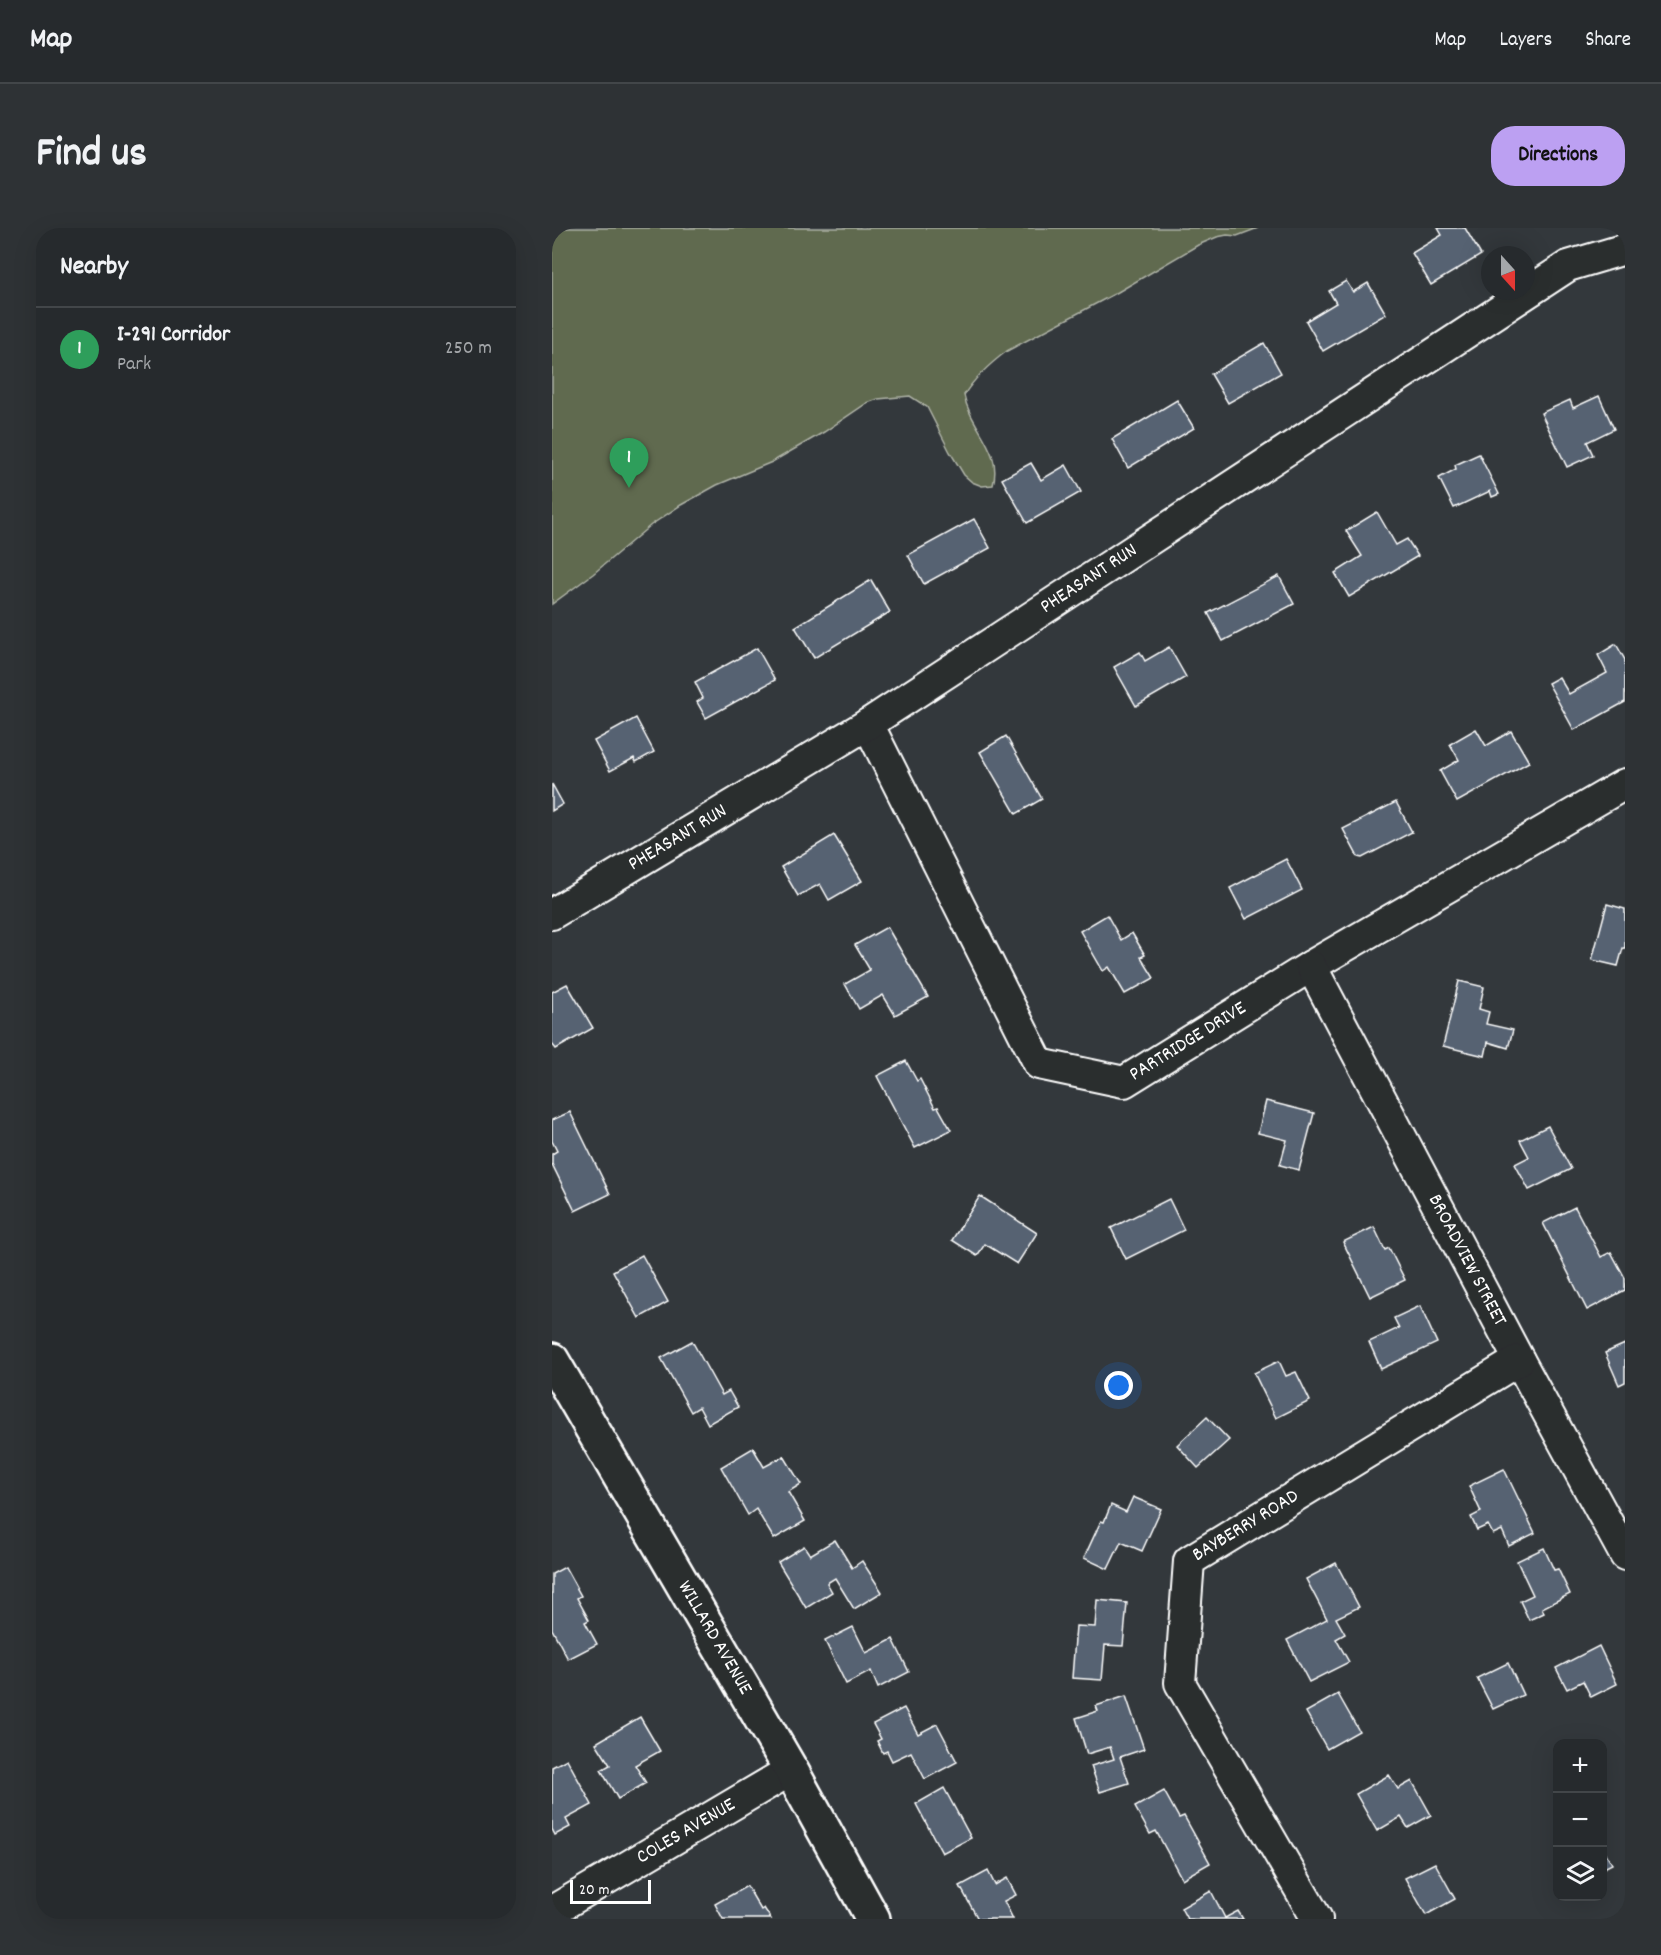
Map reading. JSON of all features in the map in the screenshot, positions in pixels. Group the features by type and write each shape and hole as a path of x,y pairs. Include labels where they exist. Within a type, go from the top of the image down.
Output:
{"main road":[{"name":"WILLARD AVENUE","path":"552,1360 791,1770 873,1919"}],"street":[{"name":"PHEASANT RUN","path":"552,914 868,723 1568,266 1625,249"},
{"name":"PARTRIDGE DRIVE","path":"868,723 1039,1064 1124,1082 1311,966 1625,784"},
{"name":"BROADVIEW STREET","path":"1311,966 1519,1360 1625,1555"},
{"name":"BAYBERRY ROAD","path":"1317,1919 1180,1683 1189,1561 1519,1360"},
{"name":"COLES AVENUE","path":"552,1911 791,1770"}],"green space":[{"path":"552,228 1258,228 1237,236 1217,237 1198,245 1118,292 1007,351 995,360 973,382 964,395 972,418 994,460 993,485 982,486 972,482 964,475 927,407 910,396 878,399 867,403 824,432 772,462 717,485 681,505 651,525 593,574 552,604"}],"building":[{"path":"1438,228 1465,228 1481,255 1431,285 1412,253 1442,235"},
{"path":"1346,281 1353,292 1368,283 1386,314 1323,351 1306,321 1336,303 1329,291"},
{"path":"1264,343 1281,373 1228,403 1211,374"},
{"path":"1599,396 1614,429 1587,442 1593,455 1567,467 1541,413 1570,400 1573,408"},
{"path":"1177,400 1194,428 1128,468 1112,439"},
{"path":"1479,454 1499,494 1492,497 1490,491 1454,508 1439,478 1456,469 1455,465"},
{"path":"1031,463 1041,480 1066,465 1081,492 1027,523 1002,479"},
{"path":"1377,512 1396,545 1407,539 1418,556 1349,597 1335,573 1362,556 1346,531"},
{"path":"974,519 990,548 924,584 908,555"},
{"path":"1279,576 1294,604 1223,641 1208,613"},
{"path":"871,580 890,612 814,658 795,627"},
{"path":"1616,644 1625,660 1625,702 1574,730 1548,683 1559,677 1569,694 1607,673 1598,655"},
{"path":"1169,647 1186,677 1136,706 1114,667 1140,652 1145,661"},
{"path":"757,648 775,680 706,718 697,702 703,698 695,682"},
{"path":"636,718 654,752 636,762 634,758 610,771 594,741"},
{"path":"1476,729 1486,746 1511,731 1529,762 1457,802 1440,771 1459,760 1450,744"},
{"path":"1006,736 1042,799 1016,814 980,752"},
{"path":"552,784 563,804 552,811"},
{"path":"1396,802 1412,832 1362,858 1358,857 1343,829"},
{"path":"834,835 862,881 829,900 820,884 798,896 781,867"},
{"path":"1286,859 1302,890 1246,919 1230,888"},
{"path":"1607,904 1625,909 1625,948 1623,948 1618,966 1592,960"},
{"path":"1107,915 1121,940 1132,933 1145,955 1141,957 1154,978 1125,994 1109,967 1103,971 1080,931"},
{"path":"887,927 928,997 895,1015 883,995 859,1009 845,984 870,970 855,945"},
{"path":"1459,981 1484,987 1479,1009 1489,1012 1486,1024 1513,1030 1508,1048 1488,1042 1485,1056 1443,1046"},
{"path":"567,984 593,1028 556,1049 552,1044 552,992"},
{"path":"906,1061 917,1081 920,1079 935,1108 938,1107 951,1130 915,1148 877,1076"},
{"path":"1266,1101 1314,1113 1299,1170 1280,1165 1287,1140 1258,1133"},
{"path":"570,1112 610,1194 575,1211 552,1164 552,1154 557,1151 552,1141 552,1120"},
{"path":"1548,1126 1571,1169 1529,1190 1515,1164 1529,1157 1520,1140"},
{"path":"980,1196 1037,1233 1017,1264 985,1244 977,1256 952,1240"},
{"path":"1169,1199 1184,1230 1126,1259 1111,1228"},
{"path":"1575,1207 1601,1257 1611,1252 1625,1278 1625,1290 1587,1310 1543,1223"},
{"path":"1374,1227 1385,1250 1389,1248 1405,1280 1370,1297 1343,1242"},
{"path":"642,1255 668,1302 639,1318 613,1271"},
{"path":"1420,1306 1437,1343 1381,1369 1369,1342 1399,1328 1394,1318"},
{"path":"692,1341 722,1395 729,1391 738,1407 708,1424 699,1407 691,1412 661,1358"},
{"path":"1625,1344 1625,1382 1619,1385 1605,1353"},
{"path":"1279,1361 1286,1376 1296,1372 1310,1401 1276,1418 1254,1373"},
{"path":"1207,1417 1229,1440 1198,1468 1177,1445"},
{"path":"753,1448 764,1467 784,1456 801,1484 788,1492 805,1521 774,1539 756,1509 748,1515 721,1467"},
{"path":"1504,1469 1535,1533 1509,1546 1502,1530 1493,1534 1488,1525 1477,1530 1471,1517 1481,1512 1469,1486"},
{"path":"1133,1497 1161,1509 1142,1551 1121,1542 1108,1569 1084,1558 1111,1505 1126,1512"},
{"path":"835,1540 852,1568 862,1561 882,1592 854,1609 835,1578 827,1583 832,1592 806,1608 778,1562 804,1546 810,1555"},
{"path":"1544,1548 1554,1570 1558,1569 1570,1594 1542,1608 1544,1613 1529,1620 1520,1601 1533,1595 1517,1561"},
{"path":"1336,1563 1359,1607 1336,1618 1345,1634 1336,1639 1349,1662 1309,1682 1287,1640 1327,1619 1306,1579"},
{"path":"565,1567 581,1596 577,1598 589,1620 585,1622 597,1644 568,1659 552,1629 552,1574"},
{"path":"1097,1600 1127,1603 1123,1646 1105,1645 1102,1680 1072,1678 1076,1626 1095,1627"},
{"path":"853,1627 866,1653 893,1639 909,1672 878,1688 871,1671 846,1684 825,1641"},
{"path":"1599,1646 1617,1684 1591,1697 1583,1681 1567,1689 1556,1668"},
{"path":"1508,1663 1523,1695 1493,1709 1477,1678"},
{"path":"1338,1694 1359,1731 1327,1749 1306,1712"},
{"path":"1126,1696 1144,1749 1120,1757 1129,1783 1100,1792 1091,1766 1114,1759 1110,1747 1087,1754 1076,1718 1098,1711 1096,1706"},
{"path":"904,1708 918,1734 937,1724 957,1762 925,1779 911,1752 892,1761 887,1751 883,1753 877,1741 881,1739 873,1724"},
{"path":"640,1717 660,1751 635,1765 646,1783 618,1799 601,1770 610,1765 596,1743"},
{"path":"567,1759 592,1805 566,1819 570,1827 555,1835 552,1829 552,1767"},
{"path":"1389,1775 1398,1789 1412,1781 1431,1815 1408,1828 1401,1817 1377,1831 1356,1794"},
{"path":"944,1788 971,1838 942,1853 916,1804"},
{"path":"1164,1791 1179,1818 1184,1816 1210,1863 1182,1879 1156,1831 1150,1834 1135,1807"},
{"path":"1607,1855 1612,1864 1607,1866"},
{"path":"1435,1863 1455,1899 1426,1915 1405,1878"},
{"path":"988,1871 995,1885 1007,1878 1016,1895 1004,1901 1013,1919 978,1919 960,1886"},
{"path":"747,1886 761,1910 764,1908 771,1919 723,1919 715,1904"},
{"path":"1211,1891 1225,1918 1238,1911 1243,1919 1187,1919 1181,1908"}],"place":[{"name":"I-291 Corridor","path":"629,488"}]}
